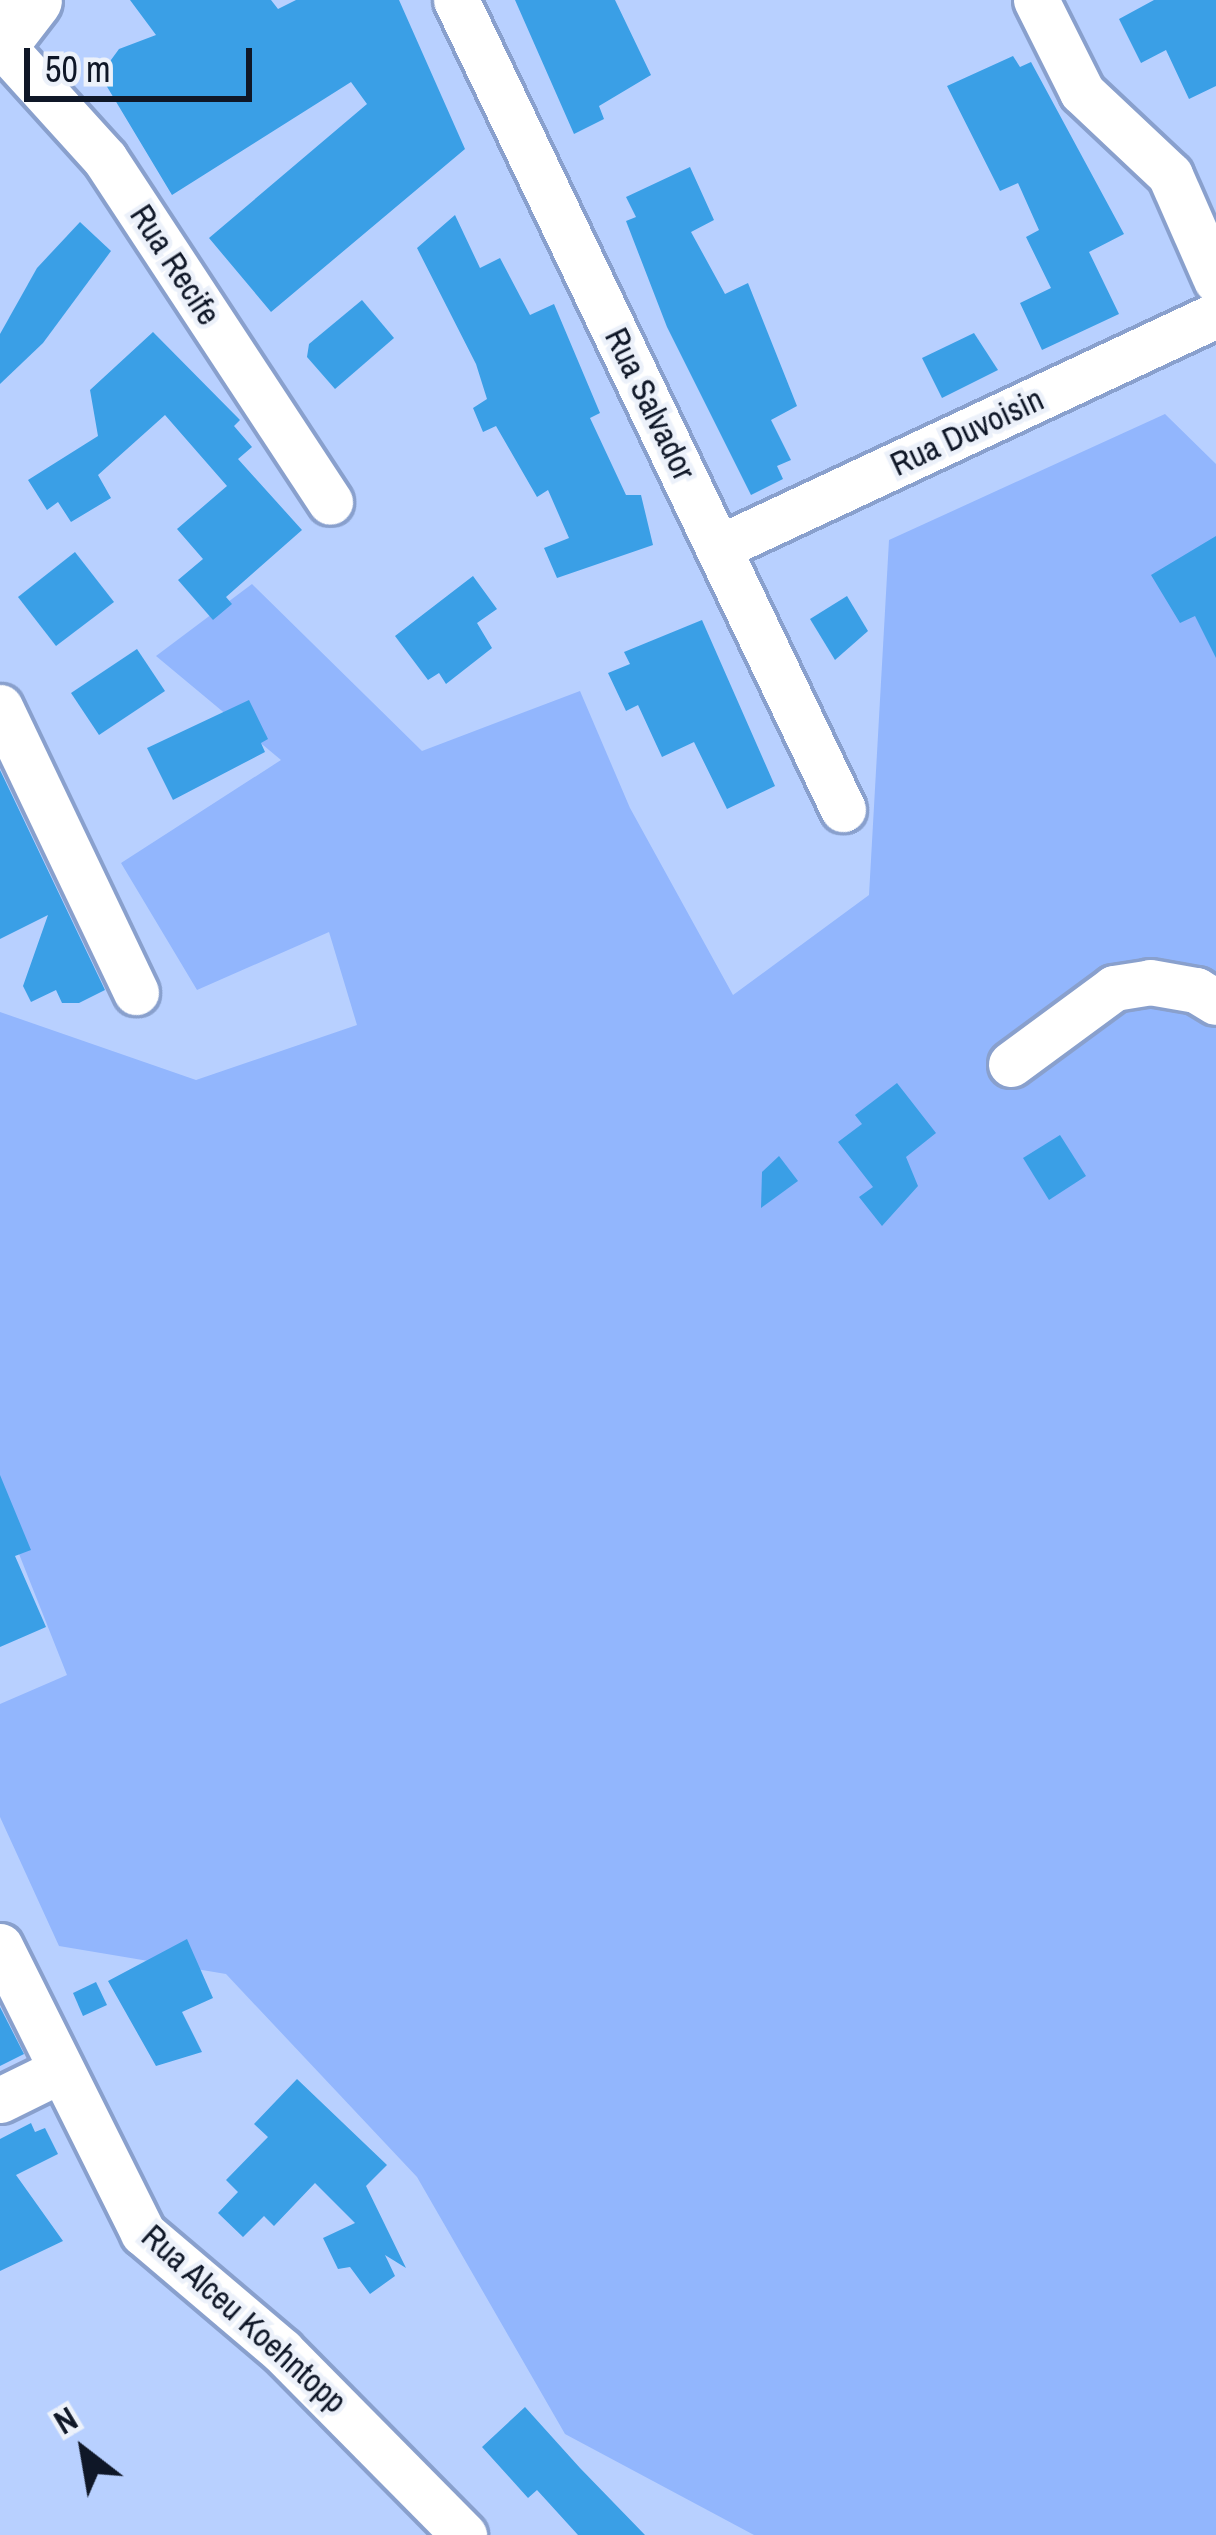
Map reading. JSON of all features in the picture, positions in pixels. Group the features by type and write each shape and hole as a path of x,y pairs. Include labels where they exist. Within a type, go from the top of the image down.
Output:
{"main road":[{"path":"0,43 33,0"}],"street":[{"name":"Rua Salvador","path":"456,0 843,809"},
{"path":"1036,0 1082,92 1170,175 1216,280"},
{"name":"Rua Recife","path":"0,43 105,159 330,502"},
{"name":"Rua Duvoisin","path":"718,548 1216,315"},
{"path":"0,707 136,992"},
{"path":"1011,1064 1114,988 1150,982 1216,1002"},
{"name":"Rua Alceu Koehntopp","path":"0,1946 143,2233 282,2351 464,2535"},
{"path":"0,2100 59,2071"}],"shaded area":[{"path":"1165,414 1216,464 1216,2535 754,2535 565,2434 417,2177 226,1974 59,1946 0,1817 0,1704 67,1675 0,1506 0,1012 196,1080 357,1025 329,932 197,990 121,863 281,760 156,656 252,584 422,751 580,691 630,808 733,995 869,895 889,540"}],"building":[{"path":"130,0 271,0 278,9 296,0 399,0 465,149 271,312 209,238 367,104 351,82 172,195 100,75 119,49 156,35"},
{"path":"515,0 615,0 651,75 599,106 604,119 574,134"},
{"path":"1154,0 1216,0 1216,86 1189,99 1166,50 1141,63 1119,19"},
{"path":"1013,56 1020,67 1031,62 1124,234 1089,252 1119,314 1042,350 1020,303 1051,288 1026,237 1039,230 1018,183 1000,191 947,86"},
{"path":"690,167 714,220 691,232 725,294 748,283 797,406 771,420 791,460 777,466 783,479 751,495 667,327 626,221 636,217 626,197"},
{"path":"455,215 480,268 500,258 530,315 554,304 600,413 590,418 626,495 641,495 653,545 557,578 544,548 569,538 548,490 537,497 496,426 483,432 473,408 487,399 476,364 417,248"},
{"path":"80,222 111,251 43,343 0,384 0,334 37,268"},
{"path":"362,300 394,338 335,389 307,357 309,344"},
{"path":"153,332 240,420 234,426 252,447 238,459 302,530 226,597 232,604 213,620 178,580 203,559 177,529 227,486 165,415 98,475 111,498 71,522 58,502 47,510 28,480 98,436 90,390"},
{"path":"974,333 998,370 942,398 922,358"},
{"path":"1216,536 1216,658 1195,616 1180,623 1151,575"},
{"path":"75,552 114,602 56,646 18,597"},
{"path":"473,576 497,609 477,623 492,648 446,684 439,673 428,680 395,636"},
{"path":"847,596 868,631 835,660 810,619"},
{"path":"702,620 775,786 727,809 694,742 662,757 638,705 626,711 608,673 630,664 624,652"},
{"path":"137,649 165,691 99,735 71,693"},
{"path":"249,700 268,739 261,743 265,752 173,800 147,748"},
{"path":"0,770 105,990 79,1003 62,1003 56,990 31,1002 23,986 48,915 0,939"},
{"path":"897,1083 936,1133 906,1157 918,1186 882,1226 859,1197 873,1187 838,1142 862,1124 855,1115"},
{"path":"1060,1135 1086,1176 1049,1200 1023,1158"},
{"path":"779,1156 798,1181 761,1208 762,1172"},
{"path":"0,1475 31,1550 15,1556 46,1627 0,1647"},
{"path":"187,1939 213,1998 182,2012 202,2052 156,2066 108,1981"},
{"path":"96,1982 107,2005 83,2016 73,1993"},
{"path":"0,2007 24,2054 0,2066"},
{"path":"297,2079 387,2165 366,2186 406,2268 385,2255 395,2276 370,2294 350,2267 338,2269 323,2238 355,2223 315,2183 274,2226 264,2216 243,2237 218,2213 238,2192 226,2180 268,2137 254,2124"},
{"path":"31,2123 35,2132 45,2128 58,2154 16,2175 63,2241 0,2271 0,2139"},
{"path":"525,2407 645,2535 578,2535 537,2490 528,2498 482,2447"}]}
